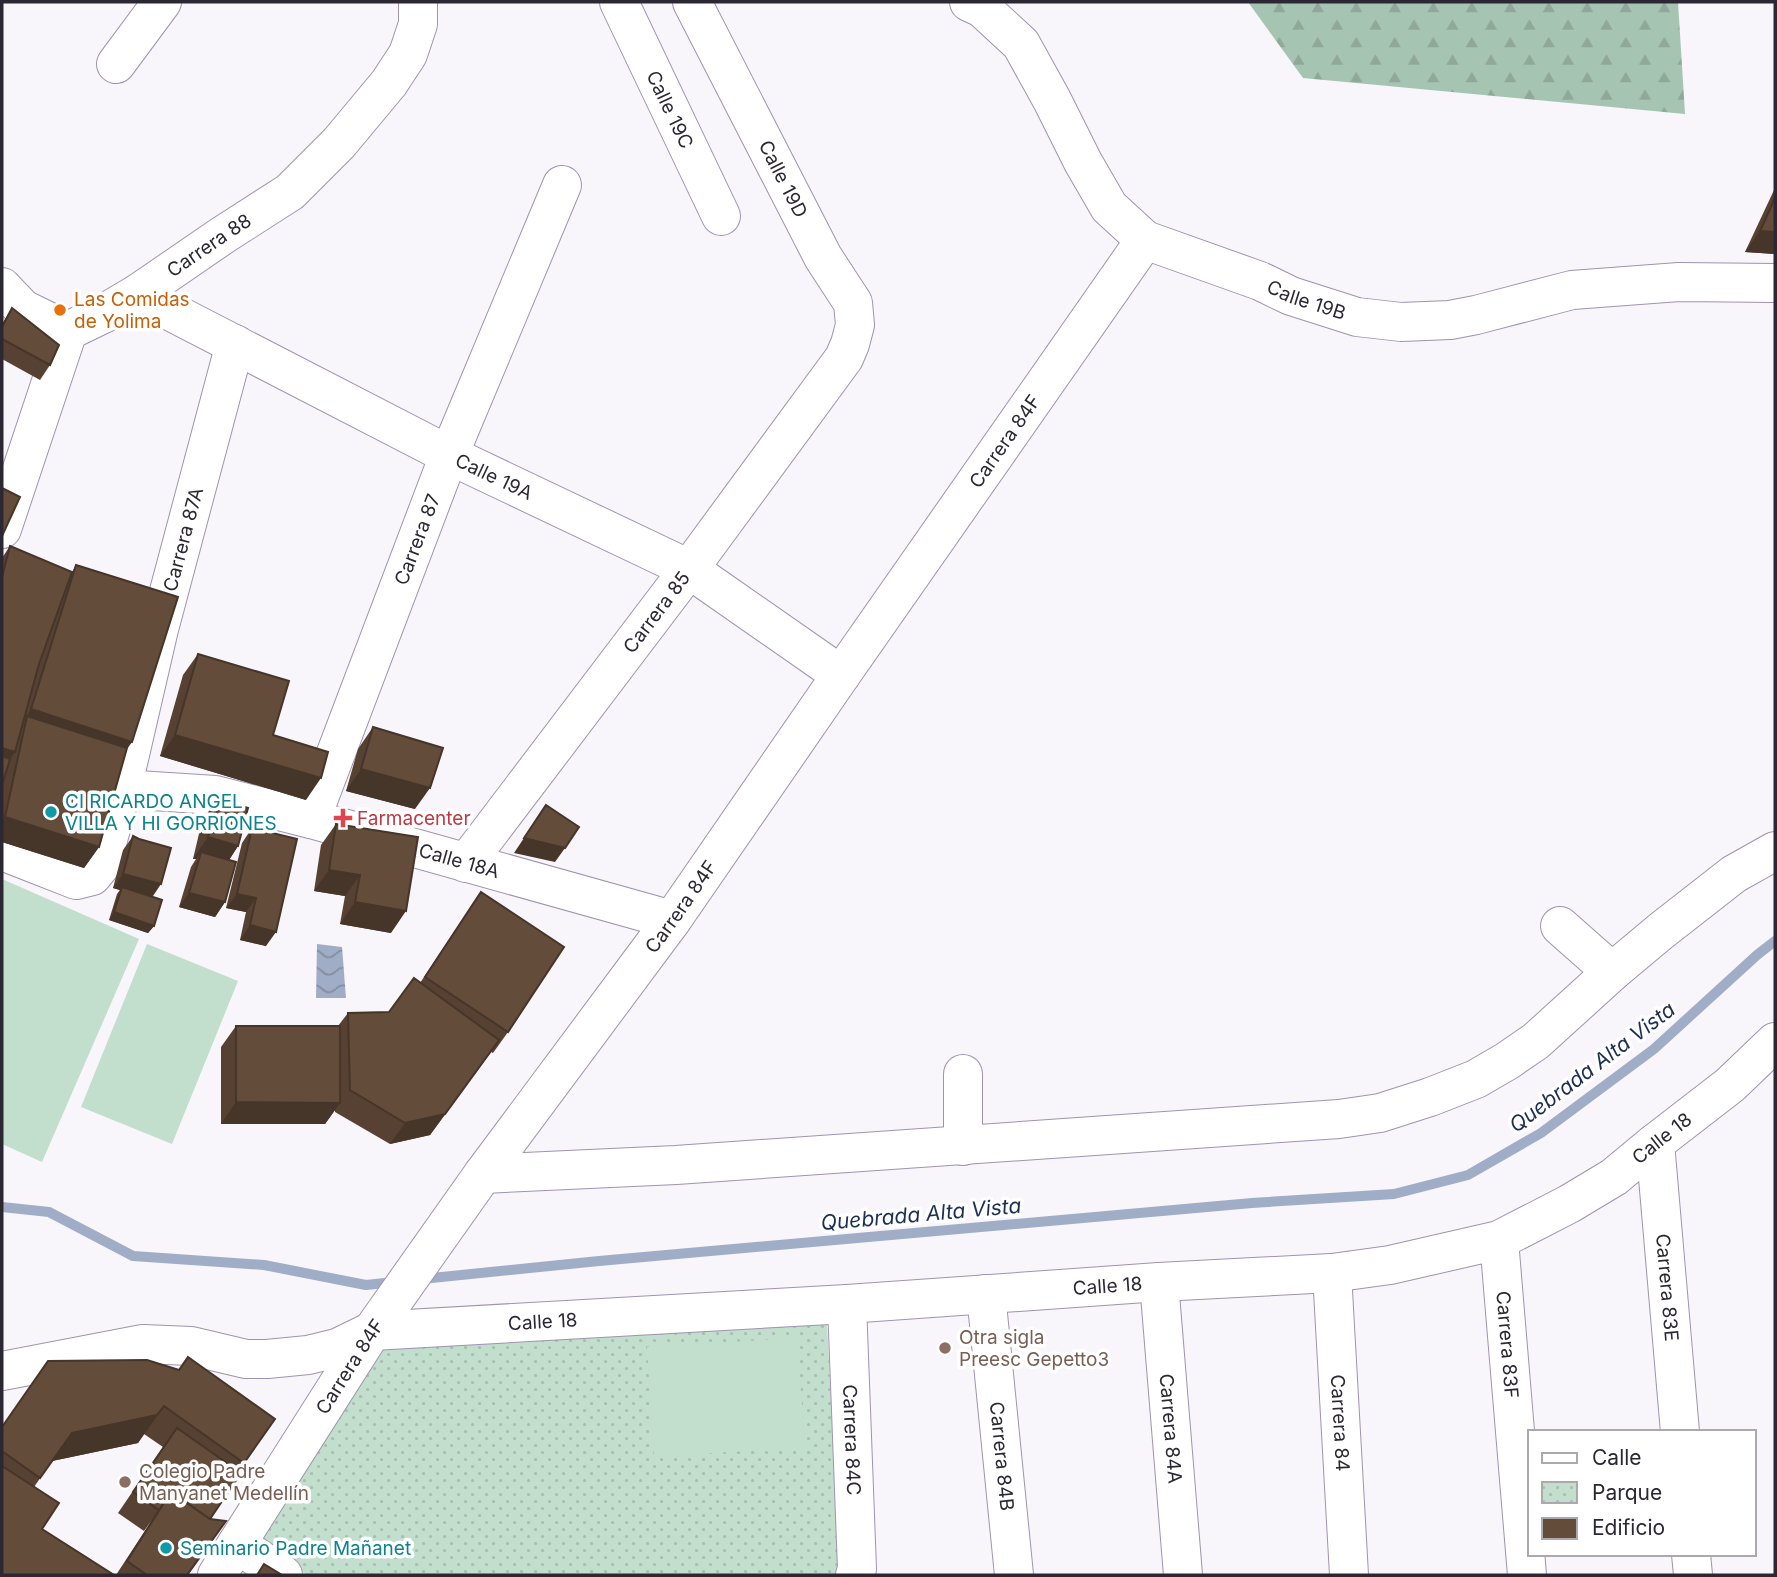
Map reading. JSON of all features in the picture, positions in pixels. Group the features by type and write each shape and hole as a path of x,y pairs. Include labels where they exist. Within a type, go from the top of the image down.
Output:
{"street":[{"path":"116,64 162,2"},
{"name":"Carrera 88","path":"68,331 137,294 290,192 339,143 389,83 408,54 418,24 418,2"},
{"name":"Calle 19C","path":"620,2 720,216"},
{"name":"Calle 19D","path":"692,2 822,257 853,303 855,325 844,358"},
{"name":"Calle 19B","path":"969,2 982,8 1021,44 1109,207 1146,240 1260,281 1291,296 1357,317 1401,322 1450,320 1572,290 1679,282 1775,283"},
{"name":"Carrera 87","path":"311,819 449,455 562,185"},
{"name":"Carrera 84F","path":"227,1560 372,1331 483,1174 672,920 1146,240"},
{"path":"2,286 23,309 68,331 2,529"},
{"name":"Calle 19A","path":"137,294 449,455 689,569 841,675"},
{"name":"Carrera 87A","path":"2,851 76,880 92,876 101,865 122,789 159,629 235,344"},
{"name":"Carrera 85","path":"466,863 689,569 844,358"},
{"name":"Calle 18A","path":"122,789 215,795 311,819 672,920"},
{"path":"483,1174 676,1165 963,1146 1339,1119 1380,1113 1476,1079 1507,1061 1536,1041 1612,972 1734,874 1775,851"},
{"path":"1560,926 1612,972"},
{"name":"Calle 18","path":"372,1331 1332,1273 1390,1265 1499,1240 1569,1204 1614,1177 1730,1085 1775,1042"},
{"path":"963,1074 963,1146"},
{"name":"Carrera 83E","path":"1655,1143 1680,1430"},
{"name":"Carrera 83F","path":"1499,1240 1527,1575"},
{"name":"Carrera 84","path":"1332,1273 1349,1575"},
{"name":"Carrera 84A","path":"1159,1282 1183,1575"},
{"name":"Carrera 84B","path":"986,1294 1014,1575"},
{"name":"Carrera 84C","path":"847,1304 855,1575"},
{"path":"2,1371 143,1344 191,1346 246,1359 308,1355 337,1348 372,1331"},
{"path":"1691,1556 1693,1575"},
{"path":"227,1560 283,1575"}],"green space":[{"path":"1248,2 1678,2 1685,114 1303,78"},
{"path":"2,879 139,939 42,1162 2,1144"},
{"path":"147,944 238,981 172,1144 81,1107"},
{"path":"827,1323 840,1575 307,1575 257,1541 382,1347"},
{"path":"797,1338 805,1447 654,1457 647,1347"}],"water":[{"path":"317,944 342,947 346,998 316,998"}],"building":[{"path":"1775,198 1775,232 1760,231"},
{"path":"12,308 59,345 50,365 2,339 2,327"},
{"path":"2,488 20,497 2,536"},
{"path":"10,546 72,572 39,664 15,752 2,748 2,577"},
{"path":"76,565 178,597 132,742 31,709"},
{"path":"198,654 289,681 273,735 328,752 321,778 175,735"},
{"name":"CI RICARDO ANGEL VILLA Y HI GORRIONES","path":"27,716 127,748 99,847 5,817"},
{"path":"373,727 443,748 430,788 361,769"},
{"path":"2,756 10,759 2,785"},
{"path":"217,799 248,808 238,846 208,837"},
{"path":"546,805 579,827 565,848 524,838"},
{"path":"336,824 418,837 406,911 355,902 360,875 329,870"},
{"path":"252,828 297,839 276,932 250,925 256,898 237,894"},
{"path":"133,836 171,848 161,884 123,874"},
{"path":"201,852 236,862 225,902 189,893"},
{"path":"122,887 162,900 154,926 114,912"},
{"path":"481,892 564,947 508,1032 425,977"},
{"path":"414,978 499,1040 445,1114 405,1123 350,1090 348,1013 389,1012"},
{"path":"236,1026 340,1026 340,1103 236,1102"},
{"path":"188,1357 275,1419 244,1463 164,1406 157,1415 72,1433 40,1478 2,1451 2,1427 48,1361 147,1360 179,1370"},
{"path":"177,1428 241,1473 210,1519 171,1492 159,1510 133,1492"},
{"path":"2,1466 59,1503 42,1529 114,1575 2,1575"},
{"path":"171,1492 210,1519 226,1521 187,1575 147,1575 127,1561"},
{"path":"264,1564 282,1575 257,1575"}],"waterway":[{"name":"Quebrada Alta Vista","path":"422,1279 1252,1203 1394,1194 1468,1175 1541,1133 1654,1049 1775,941"},
{"name":"Quebrada Alta Vista","path":"2,1207 49,1212 133,1256 264,1265 366,1285 394,1282"}],"place":[{"name":"Las Comidas de Yolima","path":"60,310"},
{"name":"CI RICARDO ANGEL VILLA Y HI GORRIONES","path":"51,812"},
{"name":"Farmacenter","path":"343,818"},
{"name":"Otra sigla Preesc Gepetto3","path":"945,1348"},
{"name":"Colegio Padre Manyanet Medellín","path":"125,1482"},
{"name":"Seminario Padre Mañanet","path":"166,1548"}]}
